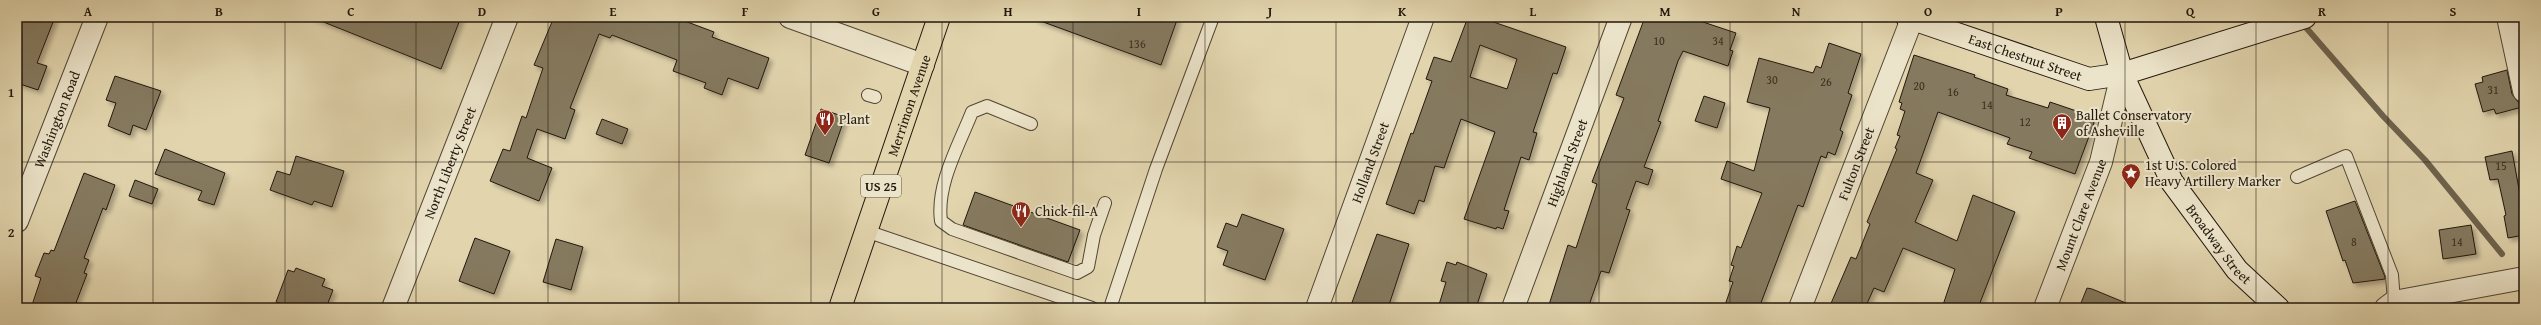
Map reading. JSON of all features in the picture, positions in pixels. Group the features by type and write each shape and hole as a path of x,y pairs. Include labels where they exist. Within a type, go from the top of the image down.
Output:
{"main road":[{"name":"Merrimon Avenue","path":"840,308 939,17"}],"street":[{"name":"Washington Road","path":"17,221 97,17"},
{"name":"North Liberty Street","path":"393,308 507,17"},
{"path":"790,17 923,65"},
{"name":"Holland Street","path":"1317,308 1424,17"},
{"name":"Highland Street","path":"1513,308 1620,17"},
{"name":"Broadway Street","path":"2106,17 2122,74 2172,182 2237,270 2278,308"},
{"name":"East Chestnut Street","path":"1910,18 2089,79 2122,74 2305,17"},
{"path":"2508,17 2524,91"},
{"name":"Fulton Street","path":"1800,308 1910,18"},
{"name":"Mount Clare Avenue","path":"2045,308 2101,162 2122,74"},
{"path":"2390,305 2431,302 2524,278"}],"lane":[{"path":"1110,308 1156,169 1213,17"},
{"path":"1031,124 987,106 972,112 945,183 939,205 941,221 952,229 1077,273 1088,267 1094,234 1105,203"},
{"path":"2297,177 2346,156 2392,275 2390,305"},
{"path":"866,231 1092,308"}],"building":[{"path":"17,17 55,17 37,63 47,66 38,90 17,83"},
{"path":"311,17 461,17 441,69"},
{"path":"554,17 683,17 682,20 714,32 712,37 769,58 758,89 728,78 722,95 704,88 706,83 673,71 677,60 612,35 610,38 599,34 570,108 575,110 565,139 537,129 527,158 552,168 539,201 490,181 503,149 510,151 522,116 526,118 543,68 534,65"},
{"path":"1035,17 1178,17 1161,65 1035,19"},
{"path":"1468,17 1479,17 1566,47 1557,74 1553,73 1533,132 1537,133 1529,160 1521,157 1504,210 1509,211 1503,229 1497,227 1496,229 1464,219 1495,132 1461,119 1444,168 1435,166 1424,202 1419,200 1414,214 1386,204 1411,133 1413,134 1432,81 1426,79 1434,57 1451,62","holes":["1480,45 1517,59 1507,89 1470,77"]},
{"path":"1645,17 1688,17 1736,33 1730,50 1733,51 1728,66 1683,51 1678,61 1658,121 1661,122 1644,167 1653,170 1648,185 1636,181 1626,209 1630,210 1609,273 1601,271 1588,308 1548,308 1568,245 1576,248 1597,184 1592,182 1624,98 1616,95"},
{"path":"1829,43 1861,54 1848,93 1852,95 1840,130 1843,132 1835,155 1828,152 1826,158 1821,156 1803,207 1798,205 1759,308 1724,308 1733,282 1729,281 1734,266 1731,265 1737,246 1741,248 1762,193 1721,179 1727,161 1754,171 1770,108 1747,102 1759,58 1813,73 1816,66 1821,68"},
{"path":"1914,55 1975,75 1974,77 2008,89 2006,95 2048,108 2050,102 2091,116 2094,123 2075,174 2029,158 2032,152 2007,144 2010,138 1938,112 1916,173 1933,180 1915,222 1957,241 1973,195 2015,212 1978,308 1942,308 1955,269 1903,248 1884,292 1874,288 1865,308 1829,308 1851,257 1856,259 1870,224 1867,222 1897,149 1895,148 1900,136 1897,135 1905,111 1900,109 1902,103 1899,102"},
{"path":"2507,70 2512,94 2522,107 2496,114 2494,109 2483,112 2475,84 2483,82 2482,77"},
{"path":"115,76 161,91 146,130 133,125 130,135 108,126 116,103 106,100"},
{"path":"1704,96 1725,103 1717,128 1695,121"},
{"name":"Plant","path":"821,109 845,117 829,163 805,155"},
{"path":"602,119 628,129 622,144 596,134"},
{"path":"165,149 225,173 214,205 198,200 202,191 155,174"},
{"path":"2512,151 2521,200 2524,200 2524,235 2508,238 2504,216 2506,215 2498,179 2490,180 2485,157"},
{"path":"296,156 344,171 332,207 314,201 312,205 270,190 277,171 290,175"},
{"path":"84,173 115,185 106,210 103,208 84,258 89,260 84,273 87,274 74,308 31,308 41,278 35,276 44,253 49,254 51,250 54,251"},
{"path":"135,180 158,189 152,204 129,196"},
{"name":"Chick-fil-A","path":"975,192 1080,230 1068,262 963,225"},
{"path":"2355,201 2385,279 2353,283 2345,260 2343,261 2326,211"},
{"path":"1242,214 1284,229 1265,280 1223,265 1228,251 1217,247 1226,223 1237,227"},
{"path":"2471,225 2476,254 2443,259 2439,230"},
{"path":"1377,234 1409,244 1388,308 1350,308"},
{"path":"475,238 510,251 494,294 459,281"},
{"path":"556,239 583,247 571,290 543,282"},
{"path":"1447,262 1456,265 1457,262 1487,274 1476,308 1438,308 1446,282 1441,281"},
{"path":"296,268 325,279 322,286 333,290 326,308 280,308 282,304 276,302 288,270 294,272"},
{"path":"2087,288 2092,289 2138,308 2079,308"}],"waterway":[{"path":"2302,23 2383,116 2425,160 2502,254"}],"place":[{"name":"Plant","path":"825,136"},
{"name":"Ballet Conservatory of Asheville","path":"2062,140"},
{"name":"1st U.S. Colored Heavy Artillery Marker","path":"2131,190"},
{"name":"Chick-fil-A","path":"1021,228"}]}
